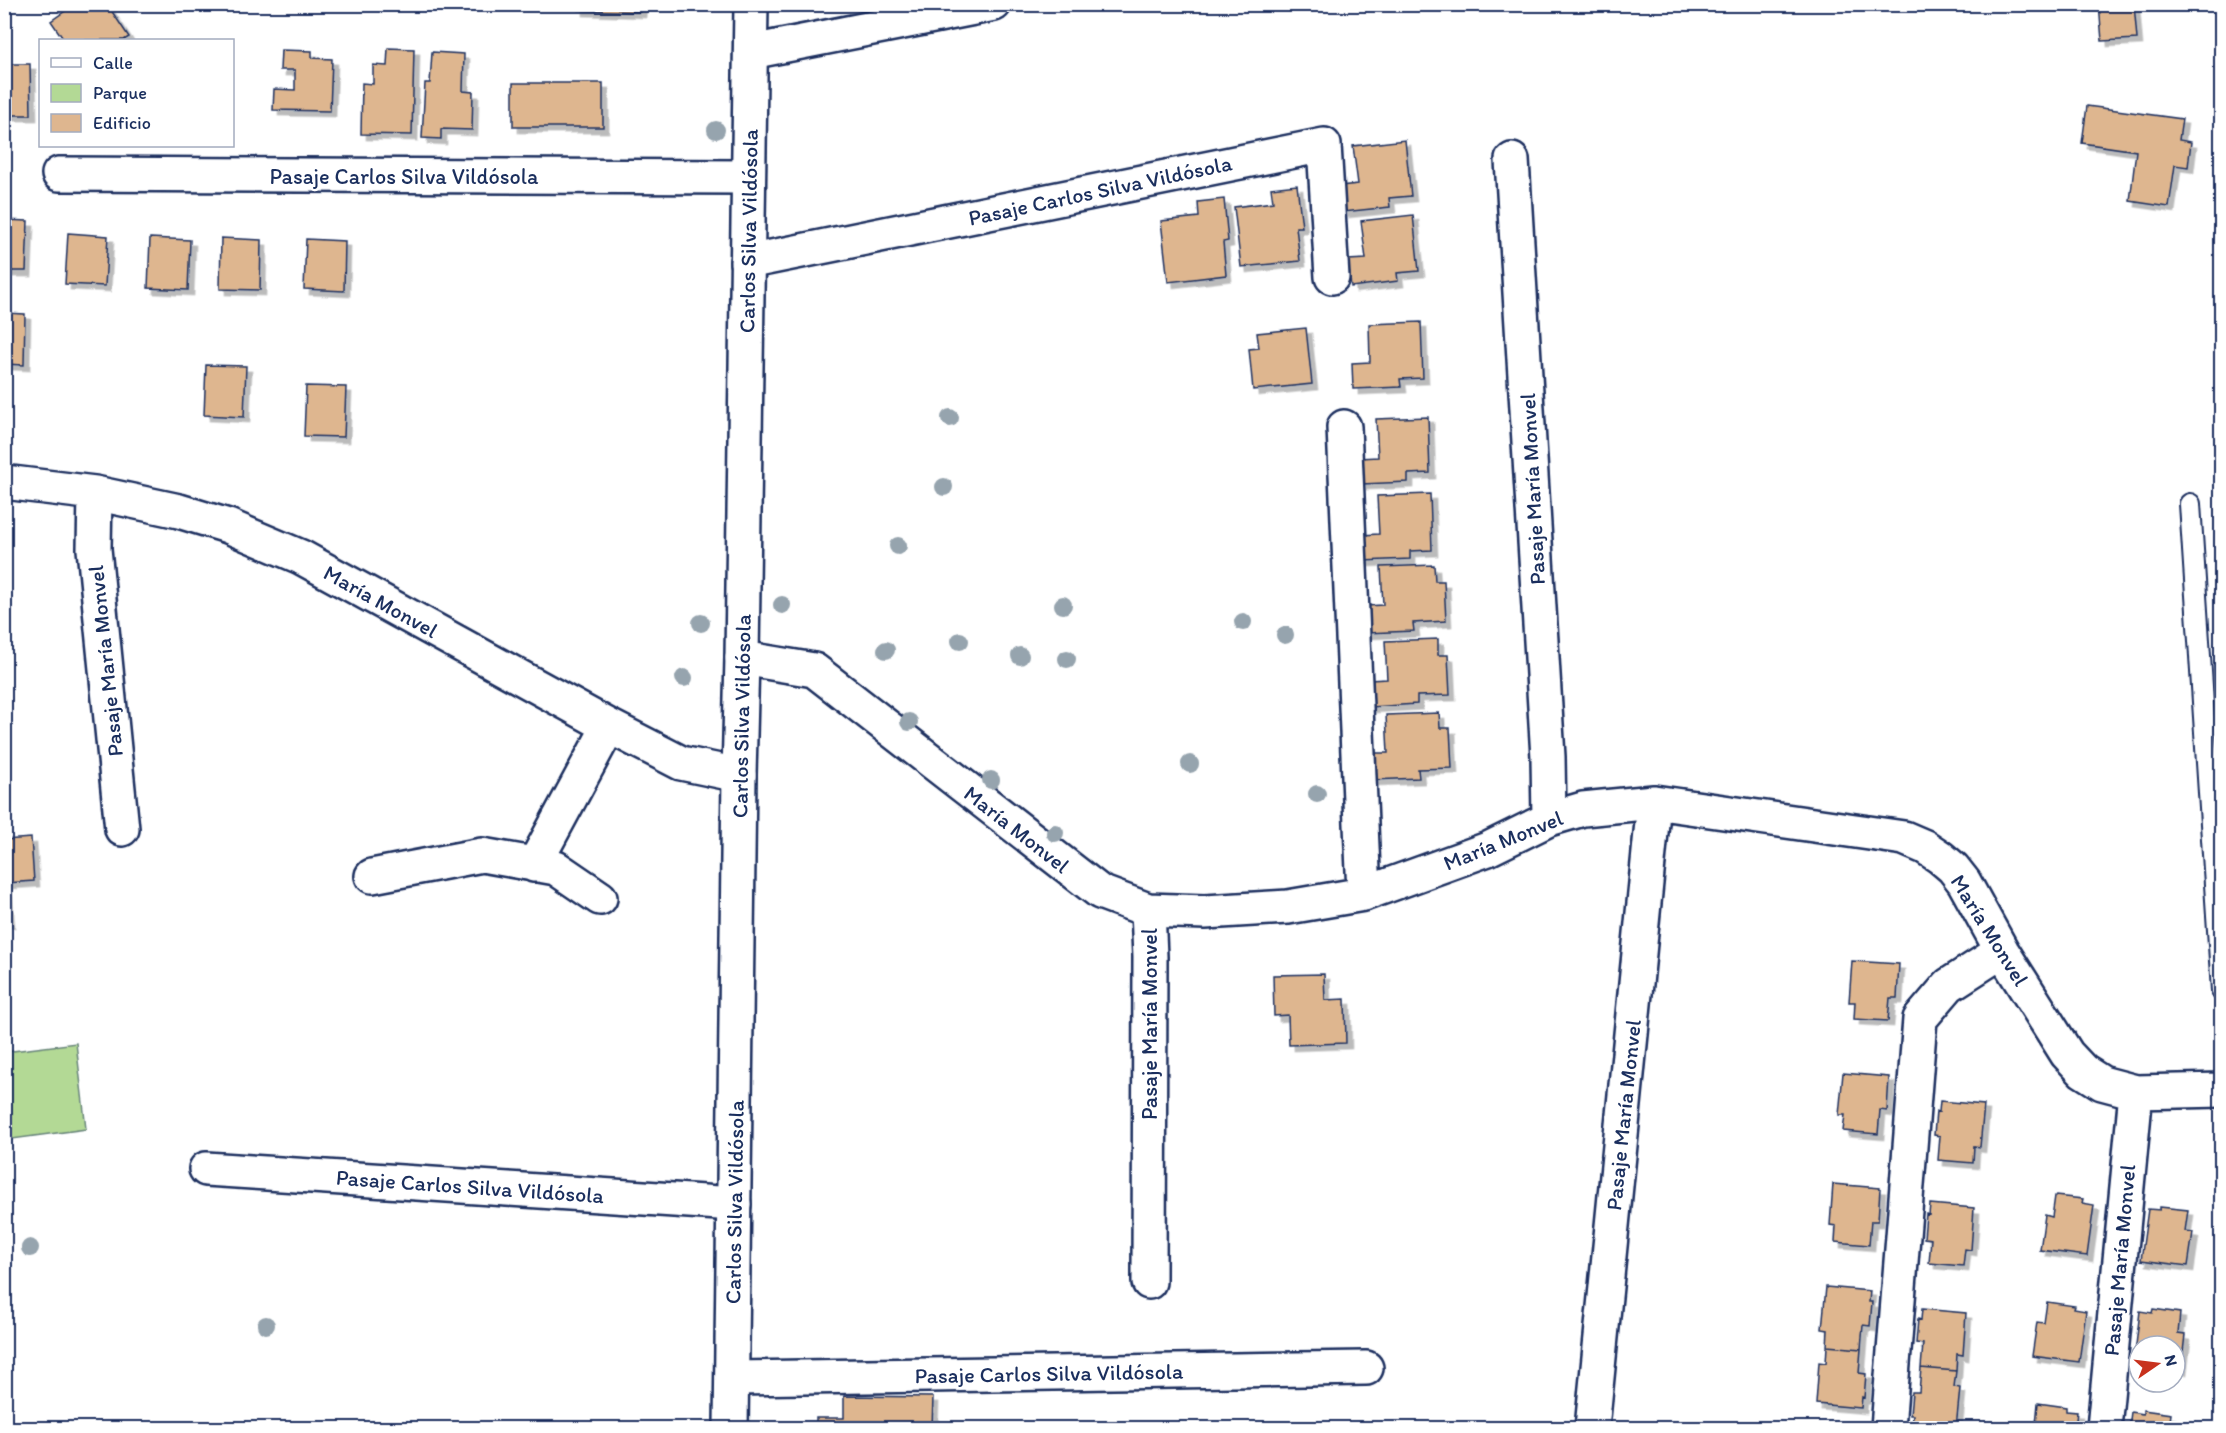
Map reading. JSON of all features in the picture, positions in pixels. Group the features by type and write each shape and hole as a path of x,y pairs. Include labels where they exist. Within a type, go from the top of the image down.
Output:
{"street":[{"name":"Carlos Silva Vildósola","path":"731,1428 751,4"},
{"path":"750,52 994,4"},
{"name":"Pasaje Carlos Silva Vildósola","path":"747,262 1324,145 1332,277"},
{"name":"Pasaje María Monvel","path":"1512,160 1548,757 1549,819"},
{"name":"Pasaje Carlos Silva Vildósola","path":"59,174 748,177"},
{"path":"1344,426 1364,894"},
{"name":"María Monvel","path":"4,482 95,492 179,511 228,526 301,557 681,763 739,775"},
{"name":"Pasaje María Monvel","path":"95,492 94,549 122,829"},
{"name":"María Monvel","path":"742,658 814,670 1100,892 1148,910 1205,912 1288,907 1364,894 1488,849 1549,819 1583,808 1654,802 1904,838 1925,847 1953,868 1964,882 2002,951 2067,1054 2083,1071 2103,1083 2136,1092 2222,1090"},
{"path":"534,864 609,726"},
{"name":"Pasaje María Monvel","path":"1592,1428 1654,802"},
{"path":"372,876 482,855 556,868 600,898"},
{"name":"Pasaje María Monvel","path":"1148,910 1150,957 1149,1282"},
{"path":"1888,1428 1920,1019 1949,985 2002,951"},
{"name":"Pasaje María Monvel","path":"2104,1428 2136,1092"},
{"name":"Pasaje Carlos Silva Vildósola","path":"206,1169 734,1204"},
{"name":"Pasaje Carlos Silva Vildósola","path":"732,1378 1366,1368"}],"lane":[{"path":"2190,504 2222,991"}],"green space":[{"path":"76,1043 86,1129 5,1140 5,1052"}],"building":[{"path":"61,4 107,4 129,37 126,39 63,39 51,21 65,11"},
{"path":"578,4 641,4 640,12 578,10"},
{"path":"2099,4 2134,4 2137,39 2102,41"},
{"path":"388,48 414,49 412,135 361,134 362,83 373,84 373,65 387,66"},
{"path":"281,50 312,51 312,58 332,59 330,111 273,110 274,89 295,90 295,70 280,70"},
{"path":"432,52 464,54 463,91 473,92 472,130 441,129 441,139 422,138 425,83 430,83"},
{"path":"4,64 30,64 31,115 4,115"},
{"path":"513,83 603,83 603,127 513,127"},
{"path":"2087,106 2182,119 2179,140 2191,142 2188,167 2175,165 2169,207 2130,201 2136,151 2082,143"},
{"path":"1405,140 1411,196 1389,198 1390,207 1343,212 1340,186 1358,184 1353,146"},
{"path":"1297,185 1302,227 1296,227 1300,261 1241,267 1234,207 1273,202 1271,188"},
{"path":"1224,199 1228,241 1223,242 1226,275 1168,282 1161,221 1199,217 1198,202"},
{"path":"1413,215 1419,271 1397,273 1398,281 1351,287 1348,260 1366,259 1361,221"},
{"path":"4,220 28,221 26,271 4,271"},
{"path":"68,233 108,236 105,286 65,284"},
{"path":"150,238 190,240 188,290 148,288"},
{"path":"221,238 261,240 260,290 220,289"},
{"path":"306,239 345,241 344,291 304,289"},
{"path":"4,313 25,314 24,365 4,364"},
{"path":"1421,322 1423,378 1400,379 1401,387 1353,389 1352,363 1370,362 1369,324"},
{"path":"1306,328 1312,384 1253,390 1249,349 1259,348 1257,333"},
{"path":"206,365 246,366 244,417 204,415"},
{"path":"306,386 346,387 344,437 304,436"},
{"path":"1428,417 1430,473 1408,474 1408,482 1361,484 1359,458 1378,457 1376,419"},
{"path":"1430,494 1432,550 1410,551 1410,559 1362,561 1361,535 1379,534 1377,496"},
{"path":"1434,565 1435,581 1444,581 1446,621 1413,623 1414,631 1366,633 1365,606 1383,605 1381,567"},
{"path":"1438,639 1438,655 1448,655 1450,695 1417,696 1417,704 1370,707 1369,680 1387,679 1385,641"},
{"path":"1439,713 1440,728 1450,728 1452,768 1418,769 1419,778 1372,780 1371,753 1388,753 1386,715"},
{"path":"2222,713 2222,755 2220,755 2215,714"},
{"path":"2222,767 2222,825 2216,825 2210,768"},
{"path":"31,838 34,881 6,883 9,922 4,922 4,840"},
{"path":"1852,961 1899,964 1897,998 1890,998 1888,1021 1854,1019 1855,1002 1849,1002"},
{"path":"1324,974 1325,1000 1345,999 1346,1043 1289,1045 1288,1015 1274,1016 1273,975"},
{"path":"1843,1073 1889,1077 1887,1111 1880,1110 1878,1134 1843,1131 1845,1115 1839,1115"},
{"path":"1940,1101 1984,1105 1980,1147 1974,1146 1973,1163 1938,1160 1940,1136 1934,1135 1936,1111 1939,1112"},
{"path":"1833,1184 1880,1188 1878,1221 1871,1221 1869,1245 1835,1242 1836,1226 1830,1225"},
{"path":"2055,1196 2083,1199 2082,1203 2094,1205 2087,1256 2040,1250 2045,1215 2052,1217"},
{"path":"1930,1204 1974,1208 1971,1250 1965,1249 1963,1266 1929,1263 1931,1239 1924,1238 1926,1214 1929,1215"},
{"path":"2160,1207 2188,1210 2185,1231 2193,1232 2188,1266 2141,1260 2148,1209 2160,1210"},
{"path":"1826,1287 1870,1291 1869,1302 1872,1302 1870,1326 1863,1325 1861,1349 1827,1346 1828,1330 1822,1329"},
{"path":"2047,1302 2075,1306 2074,1309 2086,1311 2079,1362 2032,1356 2037,1322 2044,1323"},
{"path":"1922,1309 1966,1313 1963,1355 1957,1354 1956,1371 1921,1368 1923,1344 1916,1343 1918,1319 1921,1320"},
{"path":"2153,1309 2180,1313 2178,1334 2137,1334 2140,1311 2152,1313"},
{"path":"1827,1346 1861,1349 1859,1373 1866,1374 1861,1408 1816,1404 1819,1362 1826,1363"},
{"path":"1921,1368 1956,1371 1954,1387 1960,1388 1956,1428 1912,1427 1913,1415 1910,1415 1912,1392 1919,1392"},
{"path":"844,1396 933,1397 932,1428 816,1428 816,1418 844,1418"},
{"path":"2038,1403 2066,1407 2066,1411 2077,1412 2075,1428 2027,1428 2028,1423 2036,1424"},
{"path":"2143,1410 2171,1414 2169,1428 2129,1428 2131,1412 2143,1414"}]}
